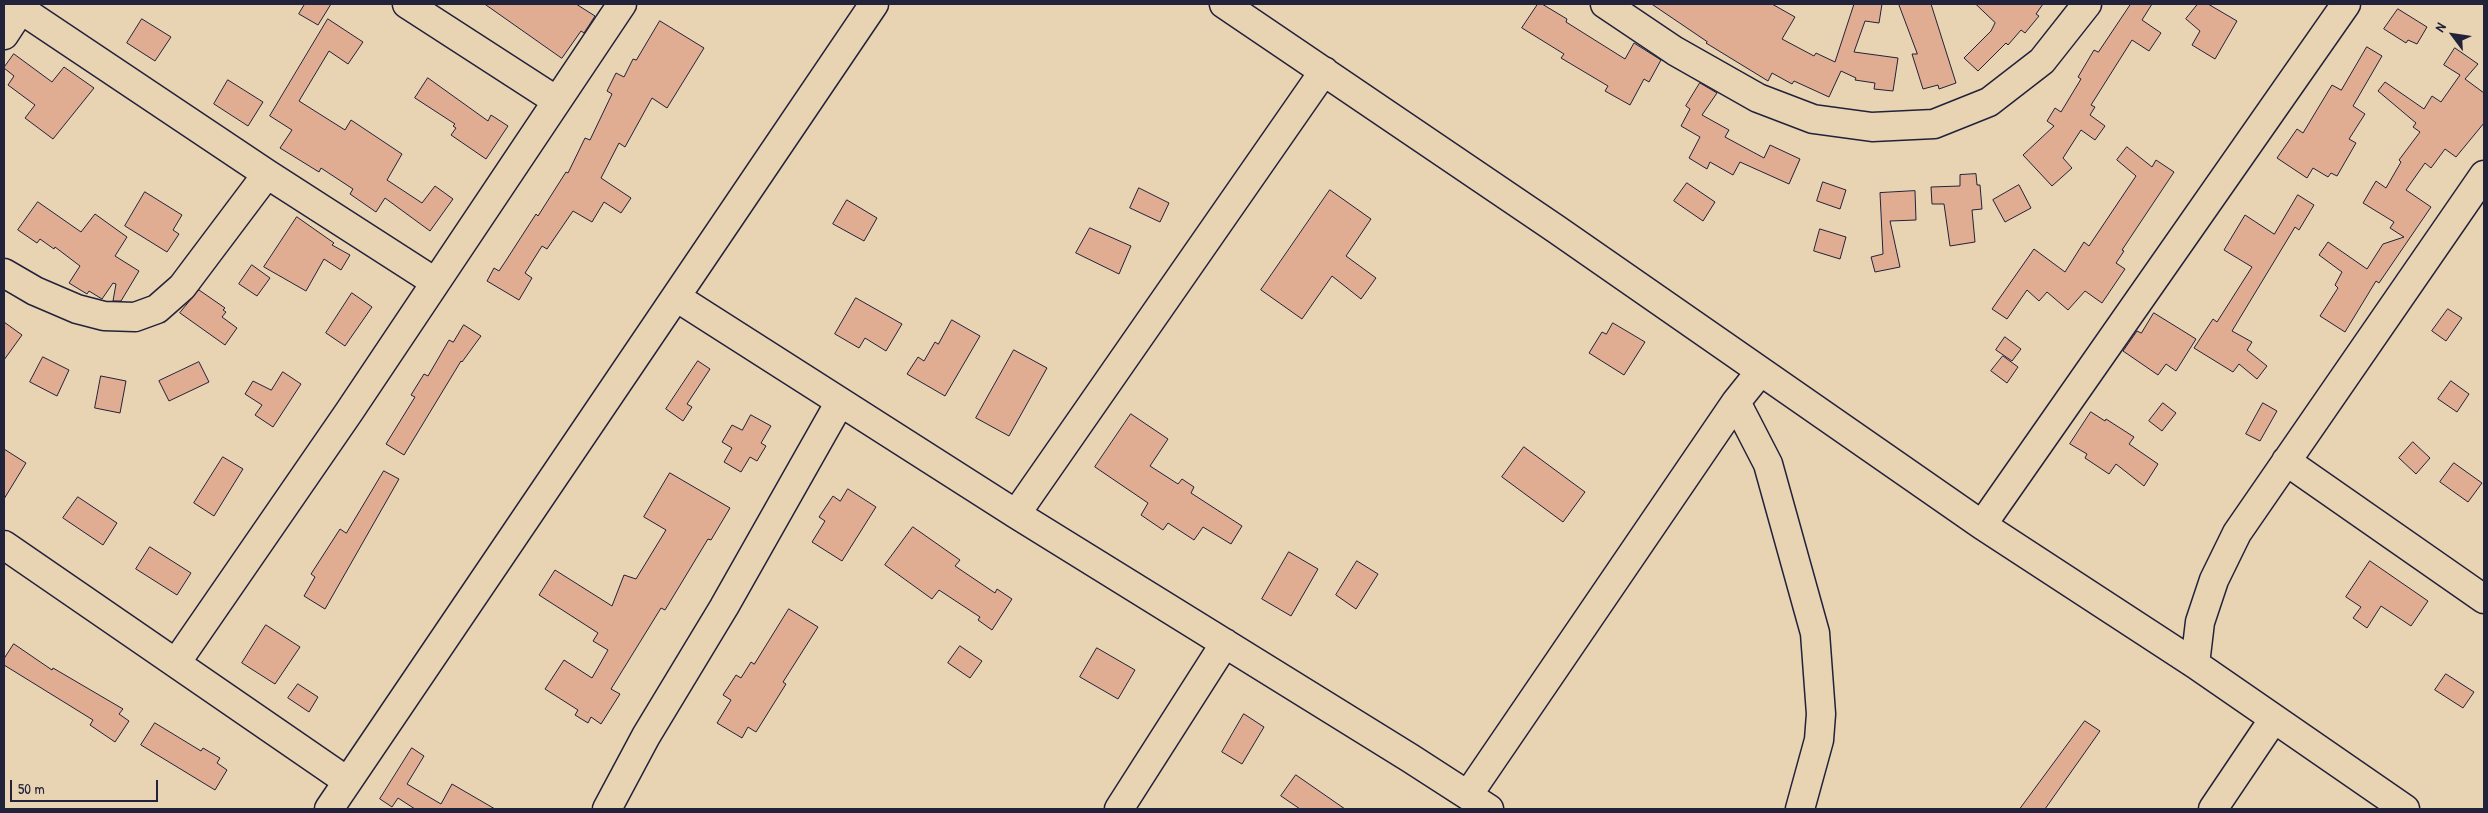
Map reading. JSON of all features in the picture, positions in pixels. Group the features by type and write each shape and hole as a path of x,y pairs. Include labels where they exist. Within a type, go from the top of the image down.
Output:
{"street":[{"path":"407,4 557,100"},
{"path":"176,663 349,412 622,4"},
{"path":"329,809 874,4"},
{"path":"1224,4 1982,525 2195,664 2273,720 2405,809"},
{"path":"1605,4 1675,51 1758,98 1813,119 1872,127 1934,124 1989,102 2042,61 2087,4"},
{"path":"1982,525 2346,4"},
{"path":"4,35 17,6 267,174 435,282"},
{"path":"1016,514 1324,71"},
{"path":"4,273 77,309 104,316 135,317 157,309 182,287 267,174"},
{"path":"2195,664 2200,622 2214,580 2236,533 2484,175"},
{"path":"676,297 1016,514 1225,642 1478,802 1736,402 1760,372"},
{"path":"607,809 646,736 724,607 840,402"},
{"path":"1736,402 1768,464 1815,633 1821,714 1820,740 1800,809"},
{"path":"2286,461 2484,599"},
{"path":"4,545 347,781"},
{"path":"1118,809 1225,642"},
{"path":"2213,809 2273,720"}],"building":[{"path":"305,4 331,4 318,25 299,14"},
{"path":"485,4 576,4 595,16 584,33 581,31 562,58"},
{"path":"1538,4 1542,4 1567,19 1566,22 1625,59 1634,43 1661,60 1649,82 1644,79 1630,105 1605,91 1608,86 1561,58 1564,54 1522,28"},
{"path":"1652,4 1772,4 1795,17 1782,39 1814,56 1816,53 1835,62 1854,4 1882,4 1879,23 1865,21 1854,52 1898,58 1893,91 1874,89 1875,83 1855,80 1856,78 1841,71 1829,97 1794,81 1792,84 1772,73 1768,81 1706,43"},
{"path":"1899,4 1931,4 1956,83 1939,89 1938,85 1923,89 1912,54 1917,54"},
{"path":"1976,4 2043,4 2036,14 2039,16 2025,33 2021,30 2008,45 2006,43 1978,71 1964,58 1991,31 1995,23"},
{"path":"2131,4 2152,4 2142,20 2161,33 2149,51 2132,40 2091,105 2095,107 2090,115 2105,126 2095,140 2081,130 2063,158 2072,168 2052,186 2023,155 2054,126 2047,121 2055,108 2061,112 2081,79 2078,77 2094,50 2098,52"},
{"path":"2198,4 2208,4 2237,21 2215,59 2192,45 2200,31 2186,19"},
{"path":"2398,9 2427,27 2417,44 2408,40 2406,43 2384,29"},
{"path":"142,19 171,37 155,61 127,43"},
{"path":"328,19 363,42 348,64 329,51 299,101 345,130 351,120 402,154 387,180 422,203 435,186 453,199 430,231 385,198 376,212 350,194 353,189 321,168 319,172 280,148 292,130 270,116"},
{"path":"660,21 704,48 667,108 652,98 625,147 619,143 601,178 631,198 621,213 604,202 592,222 573,211 547,249 542,246 525,273 532,278 519,300 487,281 494,268 499,271 536,214 538,216 566,172 568,173 585,138 590,140 612,94 607,91 616,73 624,77 633,59 636,60"},
{"path":"2367,47 2382,56 2353,106 2365,114 2349,139 2356,143 2337,176 2331,173 2328,177 2313,168 2307,178 2277,158 2297,129 2303,133 2332,85 2341,90"},
{"path":"2455,48 2478,64 2465,79 2484,93 2484,123 2456,157 2445,149 2431,168 2425,163 2406,190 2431,207 2379,283 2376,281 2345,332 2320,316 2338,288 2335,285 2342,272 2319,255 2328,242 2367,269 2383,244 2404,237 2390,228 2394,222 2363,203 2376,181 2386,188 2401,162 2399,160 2420,132 2413,127 2416,123 2378,91 2385,82 2424,109 2432,96 2441,102 2460,75 2444,65"},
{"path":"14,54 52,82 64,67 94,88 53,139 25,118 35,105 8,85 14,76 4,68"},
{"path":"428,78 488,121 491,115 508,126 486,159 451,135 456,128 453,126 455,124 415,98"},
{"path":"228,80 263,102 248,126 214,104"},
{"path":"1700,83 1717,93 1702,115 1729,130 1725,137 1764,158 1770,145 1800,159 1789,184 1740,162 1733,175 1710,162 1707,169 1689,158 1700,137 1681,126 1690,109 1686,106"},
{"path":"2127,147 2152,167 2156,160 2174,172 2122,250 2124,251 2116,263 2125,269 2102,303 2085,291 2068,310 2047,292 2039,301 2027,290 2007,319 1992,309 2034,249 2065,272 2084,242 2089,246 2136,176 2117,160"},
{"path":"1976,174 1977,185 1980,185 1982,209 1972,210 1975,242 1950,246 1944,204 1932,204 1931,187 1960,186 1960,175"},
{"path":"1823,182 1846,190 1840,209 1817,201"},
{"path":"1687,183 1715,202 1703,221 1674,201"},
{"path":"2019,185 2031,208 2005,222 1993,200"},
{"path":"1139,188 1169,203 1160,222 1130,208"},
{"path":"1330,190 1371,219 1346,256 1376,278 1361,299 1332,276 1302,319 1261,290"},
{"path":"1915,191 1916,220 1890,221 1900,267 1875,272 1871,257 1883,254 1880,193"},
{"path":"145,192 182,215 173,230 179,234 167,252 125,226"},
{"path":"2298,195 2314,205 2299,230 2295,227 2232,331 2252,342 2247,350 2267,366 2257,379 2239,364 2233,372 2194,348 2213,319 2217,322 2252,267 2224,250 2245,215 2274,234"},
{"path":"847,200 877,218 864,241 833,224"},
{"path":"38,202 81,232 95,214 127,237 115,256 139,271 121,301 113,301 116,284 113,283 102,299 89,291 87,294 69,283 80,266 55,247 54,249 40,239 37,243 18,230"},
{"path":"297,217 334,243 332,245 350,255 341,270 324,259 306,291 264,267"},
{"path":"1090,228 1131,246 1119,274 1076,253"},
{"path":"1820,229 1846,237 1840,259 1814,251"},
{"path":"252,265 270,278 257,296 239,284"},
{"path":"199,290 225,308 223,310 226,312 222,317 237,328 225,345 180,313"},
{"path":"352,293 372,307 345,346 326,333"},
{"path":"856,298 902,324 886,351 865,338 859,348 835,334"},
{"path":"2448,309 2462,318 2446,341 2432,331"},
{"path":"2154,313 2196,339 2176,371 2166,364 2158,375 2123,351 2137,331 2141,333"},
{"path":"952,320 980,336 945,396 907,374 918,357 924,361 935,342 938,344"},
{"path":"4,322 22,335 4,360"},
{"path":"1613,323 1645,342 1624,375 1589,353 1602,332 1606,334"},
{"path":"464,325 481,336 461,361 404,455 386,444 415,397 411,395 424,374 428,376 449,340 453,342"},
{"path":"2005,337 2021,349 2012,361 1996,350"},
{"path":"1014,350 1047,368 1009,436 976,418"},
{"path":"2003,356 2018,367 2007,383 1991,371"},
{"path":"43,357 69,370 57,396 30,382"},
{"path":"698,361 710,369 687,404 692,407 683,421 666,409"},
{"path":"199,362 209,382 169,401 159,381"},
{"path":"283,372 301,384 273,427 255,415 262,405 245,394 253,381 271,390"},
{"path":"101,376 126,381 120,413 95,408"},
{"path":"2451,381 2469,394 2457,412 2438,399"},
{"path":"2163,403 2176,413 2162,431 2149,421"},
{"path":"2263,403 2277,411 2260,441 2246,434"},
{"path":"2091,412 2134,437 2129,444 2158,464 2144,486 2116,464 2109,474 2085,458 2087,454 2070,444"},
{"path":"1131,414 1168,439 1150,466 1178,484 1182,479 1194,487 1191,493 1242,526 1231,544 1203,527 1194,540 1168,523 1163,530 1141,515 1148,503 1095,467"},
{"path":"751,415 771,426 761,443 766,446 757,461 750,457 741,472 724,462 732,448 722,442 732,425 742,430"},
{"path":"2413,442 2430,458 2416,474 2399,458"},
{"path":"1524,447 1585,492 1563,522 1502,477"},
{"path":"4,449 26,463 4,499"},
{"path":"223,457 243,469 214,516 194,503"},
{"path":"2454,463 2482,483 2468,502 2440,482"},
{"path":"384,471 399,479 325,609 304,596 315,577 311,574 340,529 346,533"},
{"path":"670,473 730,508 711,540 708,539 665,610 661,608 611,689 620,694 601,724 591,717 588,723 575,715 578,710 545,689 564,660 592,678 608,650 593,641 598,633 539,595 555,570 612,606 624,575 636,579 666,530 644,517"},
{"path":"848,489 876,507 842,561 812,542 825,521 819,517 833,496 840,501"},
{"path":"78,497 117,523 103,545 63,518"},
{"path":"913,527 960,560 955,566 995,593 997,589 1012,599 992,630 978,620 980,617 939,590 932,599 885,565"},
{"path":"150,547 191,573 177,595 136,569"},
{"path":"1289,552 1318,569 1291,616 1262,599"},
{"path":"1357,561 1378,574 1356,609 1336,595"},
{"path":"2370,561 2428,601 2411,626 2381,606 2367,628 2353,618 2361,607 2346,597"},
{"path":"789,609 818,627 783,682 786,684 756,732 748,727 742,738 717,723 731,700 723,695 736,675 741,678 751,662 754,664"},
{"path":"266,625 300,647 275,684 242,663"},
{"path":"14,644 52,670 53,668 123,709 119,714 129,721 115,742 90,725 93,720 4,665 4,659"},
{"path":"960,646 982,661 970,678 948,663"},
{"path":"1097,648 1135,670 1118,699 1080,677"},
{"path":"2446,674 2474,692 2463,708 2435,690"},
{"path":"298,684 318,697 309,712 288,698"},
{"path":"1244,714 1264,727 1242,764 1222,752"},
{"path":"2085,721 2100,731 2045,809 2020,809"},
{"path":"155,723 201,751 203,748 220,758 217,763 227,770 215,790 141,745"},
{"path":"412,748 424,756 407,784 441,804 452,784 495,809 415,809 398,798 392,807 380,799"},
{"path":"1296,775 1345,809 1300,809 1281,796"}]}
